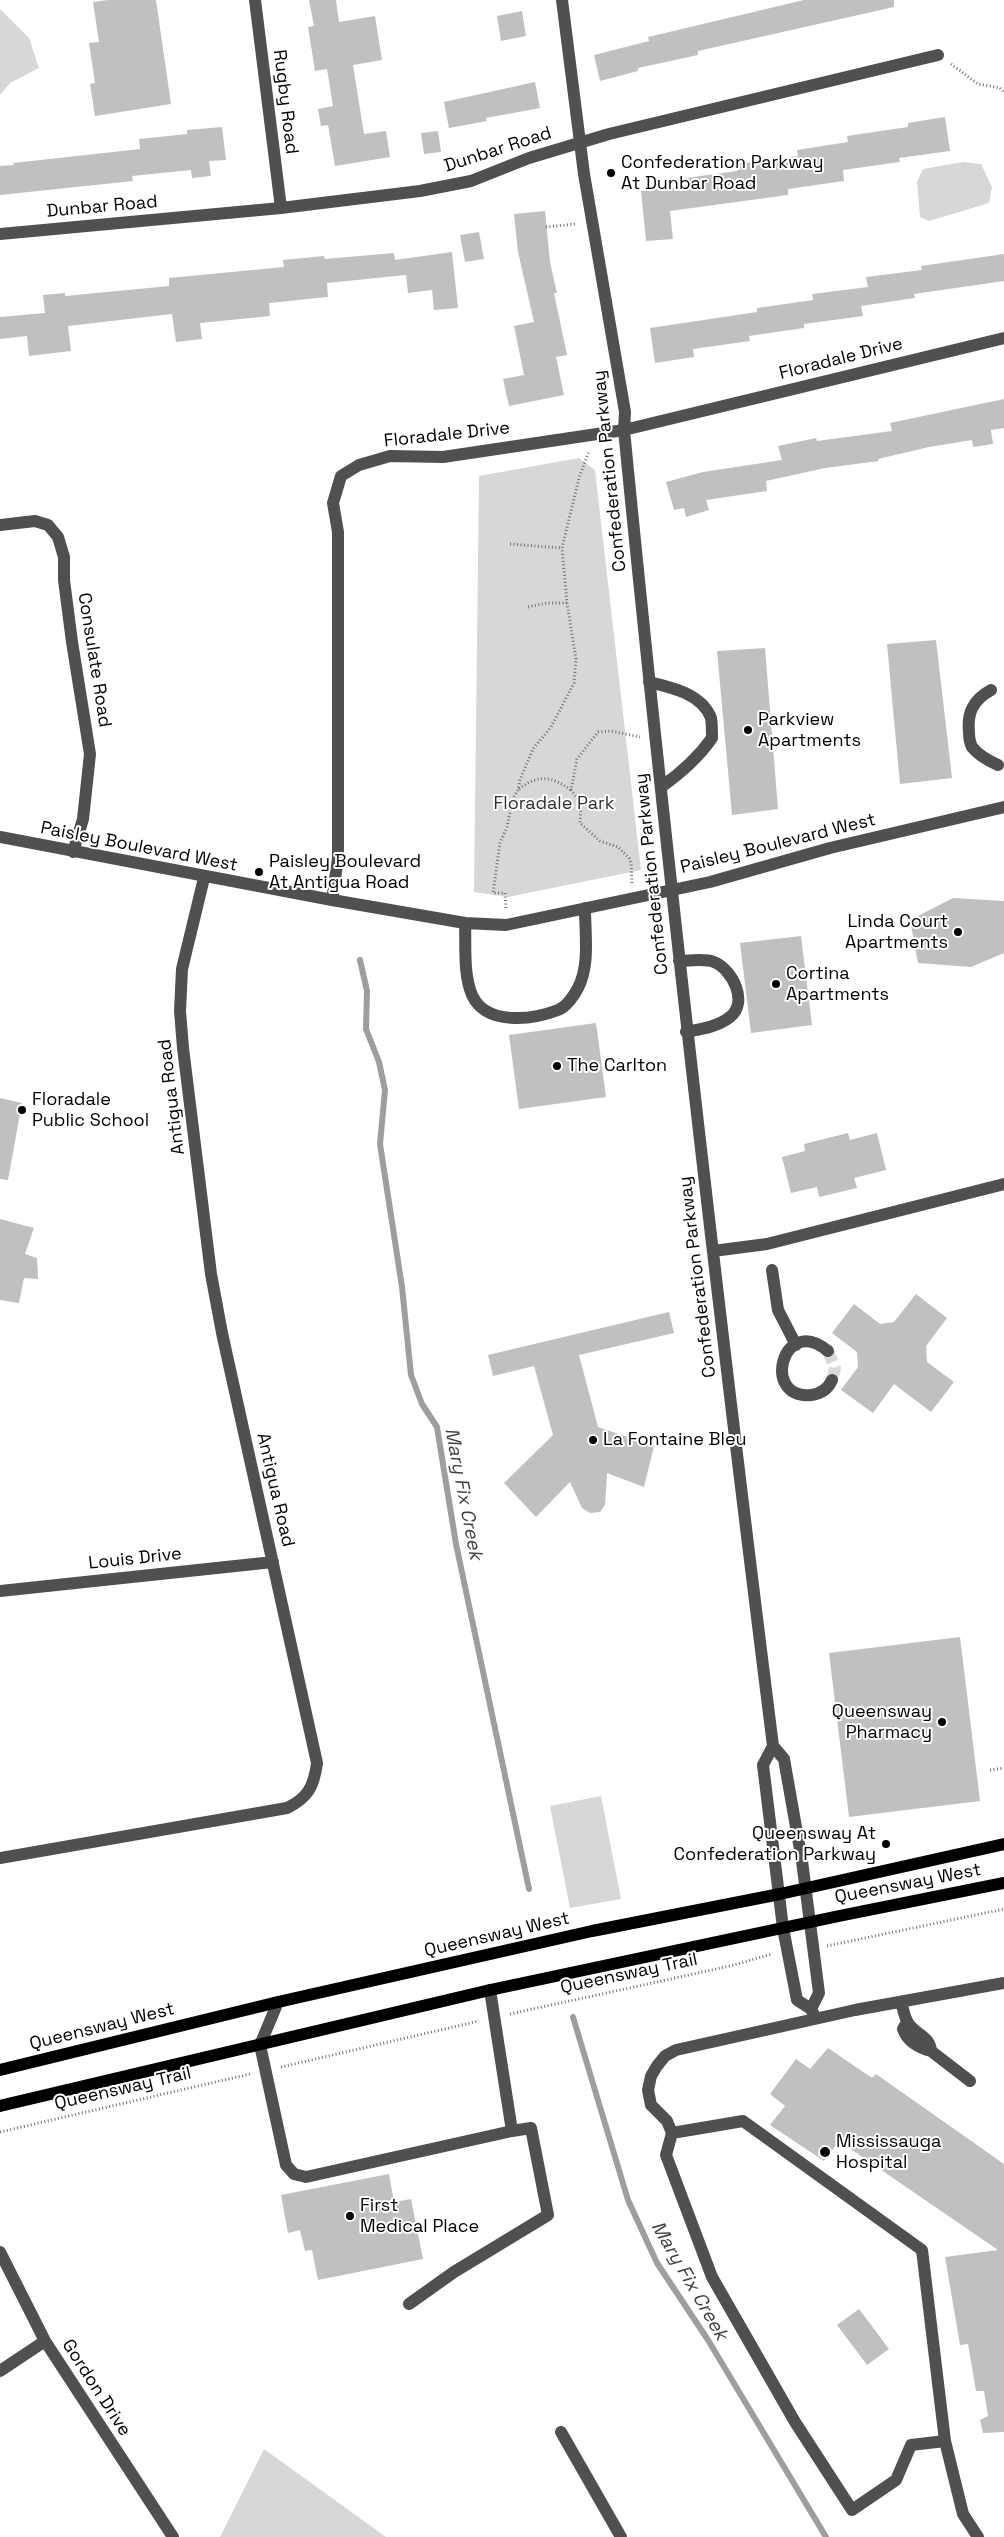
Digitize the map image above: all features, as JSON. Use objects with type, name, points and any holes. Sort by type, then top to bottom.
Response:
[{"type":"main road","name":"Queensway West","points":[[0,2070],[278,2002],[592,1931],[780,1894],[1004,1844]]},
{"type":"main road","name":"Queensway West","points":[[0,2106],[490,1990],[1004,1883]]},
{"type":"street","name":"Rugby Road","points":[[255,0],[281,208]]},
{"type":"street","name":"Confederation Parkway","points":[[562,0],[584,174],[625,412],[624,430],[686,1032],[773,1746],[784,1759],[810,1922],[819,1994],[813,2014],[797,2000],[784,1928],[763,1765],[773,1746]]},
{"type":"street","name":"Dunbar Road","points":[[0,234],[281,208],[420,191],[471,180],[529,158],[609,134],[938,54]]},
{"type":"street","name":"Floradale Drive","points":[[332,900],[338,858],[338,532],[333,503],[341,476],[359,464],[390,456],[443,457],[624,430],[1004,338]]},
{"type":"street","name":"Consulate Road","points":[[0,524],[35,521],[48,525],[58,537],[64,557],[64,580],[72,642],[90,754],[83,819],[73,852]]},
{"type":"street","points":[[649,682],[672,688],[695,698],[710,718],[712,738],[701,753],[681,773],[661,787]]},
{"type":"street","points":[[991,690],[982,695],[974,704],[968,717],[969,735],[972,746],[984,759],[998,765]]},
{"type":"street","name":"Paisley Boulevard West","points":[[0,837],[204,878],[465,923],[506,925],[710,882],[830,848],[1004,807]]},
{"type":"street","name":"Antigua Road","points":[[0,1858],[287,1808],[301,1801],[314,1780],[317,1764],[211,1274],[182,1048],[180,1010],[182,969],[204,878]]},
{"type":"street","points":[[465,923],[468,978],[472,995],[480,1008],[494,1016],[517,1019],[559,1010],[569,1002],[578,988],[585,958],[585,908]]},
{"type":"street","points":[[679,961],[714,962],[732,975],[737,994],[736,1008],[732,1016],[716,1026],[686,1032]]},
{"type":"street","points":[[714,1251],[767,1244],[1004,1184]]},
{"type":"street","points":[[772,1270],[778,1310],[796,1345]]},
{"type":"street","points":[[828,1351],[813,1342],[796,1345],[784,1357],[781,1366],[782,1374],[790,1389],[807,1396],[816,1395],[824,1391],[832,1380]]},
{"type":"street","name":"Louis Drive","points":[[0,1591],[274,1562]]},
{"type":"street","points":[[946,2441],[911,2445],[896,2480],[852,2510],[795,2422],[712,2277],[666,2155],[672,2133],[667,2121],[651,2105],[648,2090],[651,2076],[665,2056],[676,2050],[813,2014],[901,2002],[1004,1983]]},
{"type":"street","points":[[490,1990],[512,2131]]},
{"type":"street","points":[[278,2002],[260,2045],[286,2165],[294,2174],[306,2177],[531,2128],[548,2214],[454,2272],[409,2304]]},
{"type":"street","points":[[901,2002],[907,2022],[903,2029],[905,2035],[922,2049],[930,2052],[970,2081]]},
{"type":"street","points":[[672,2133],[744,2121],[922,2250],[946,2441],[963,2514],[978,2537]]},
{"type":"street","name":"Gordon Drive","points":[[0,2252],[45,2341],[173,2537]]},
{"type":"street","points":[[0,2371],[45,2341]]},
{"type":"street","points":[[561,2432],[621,2537]]},
{"type":"path","points":[[938,54],[978,84],[1000,88],[1004,92]]},
{"type":"path","points":[[546,227],[576,224]]},
{"type":"path","points":[[518,790],[520,780],[533,750],[551,727],[574,683],[576,659],[567,603],[562,548],[579,478],[596,435]]},
{"type":"path","points":[[510,544],[562,548]]},
{"type":"path","points":[[528,607],[547,603],[567,603]]},
{"type":"path","points":[[571,790],[577,759],[598,732],[611,731],[655,739]]},
{"type":"path","points":[[506,925],[505,893],[493,893],[500,844],[507,827],[512,798],[518,790],[531,780],[546,778],[560,783],[571,790],[581,803],[580,823],[600,841],[618,847],[629,858],[633,898]]},
{"type":"path","points":[[990,1770],[1004,1768]]},
{"type":"path","points":[[842,1944],[1004,1909]]},
{"type":"path","name":"Queensway Trail","points":[[505,2015],[730,1966],[758,1956]]},
{"type":"path","points":[[275,2069],[479,2021]]},
{"type":"path","name":"Queensway Trail","points":[[0,2132],[252,2074]]},
{"type":"green space","points":[[0,9],[29,38],[39,68],[10,83],[0,95]]},
{"type":"green space","points":[[963,162],[981,164],[992,187],[989,203],[929,221],[920,217],[917,182],[923,169]]},
{"type":"green space","name":"Floradale Park","points":[[579,458],[595,470],[641,870],[508,897],[474,892],[479,476]]},
{"type":"green space","points":[[601,1796],[621,1899],[570,1908],[550,1806]]},
{"type":"green space","points":[[264,2449],[386,2537],[220,2537]]},
{"type":"building","points":[[108,0],[156,0],[171,104],[95,116],[90,84],[95,83],[89,43],[99,42],[93,2]]},
{"type":"building","points":[[309,0],[336,0],[339,22],[375,16],[382,60],[353,65],[364,134],[386,131],[390,157],[335,166],[328,125],[321,126],[318,109],[333,106],[327,69],[315,71],[308,27],[314,26]]},
{"type":"building","points":[[804,0],[894,0],[894,7],[698,51],[698,55],[638,68],[638,71],[600,81],[594,55],[649,41],[648,37]]},
{"type":"building","points":[[522,11],[526,36],[501,41],[497,16]]},
{"type":"building","points":[[535,82],[540,108],[486,118],[487,121],[449,128],[444,102]]},
{"type":"building","points":[[945,117],[950,151],[899,158],[900,162],[843,170],[844,181],[788,189],[788,195],[670,211],[673,239],[646,241],[641,191],[687,186],[686,178],[737,171],[736,164],[798,156],[797,150],[848,142],[847,136],[908,127],[908,123]]},
{"type":"building","points":[[222,127],[226,160],[209,161],[211,176],[192,178],[191,170],[132,176],[133,181],[0,195],[0,166],[140,149],[139,139],[187,134],[187,130]]},
{"type":"building","points":[[438,131],[441,152],[424,154],[421,133]]},
{"type":"building","points":[[545,211],[550,262],[557,293],[554,293],[567,355],[556,357],[564,395],[509,406],[503,379],[524,375],[514,326],[534,322],[518,252],[514,214]]},
{"type":"building","points":[[479,232],[484,259],[465,262],[460,235]]},
{"type":"building","points":[[452,252],[458,308],[434,310],[432,290],[408,293],[406,275],[327,283],[328,297],[269,303],[270,316],[200,323],[202,339],[176,342],[172,314],[68,326],[71,351],[29,356],[27,336],[0,339],[0,317],[45,313],[43,295],[65,293],[65,296],[169,286],[169,278],[284,267],[283,260],[324,256],[325,259],[394,253],[395,260]]},
{"type":"building","points":[[1004,254],[1004,281],[914,294],[915,298],[861,306],[863,316],[804,324],[804,328],[749,336],[750,341],[693,349],[694,357],[655,363],[650,328],[757,312],[757,308],[813,300],[812,294],[868,287],[866,277],[922,270],[921,266]]},
{"type":"building","points":[[1004,399],[1004,428],[991,430],[993,444],[973,447],[972,440],[929,447],[878,459],[879,461],[825,468],[766,481],[767,491],[706,500],[709,510],[686,517],[684,508],[674,510],[666,482],[703,472],[782,460],[778,446],[816,438],[817,441],[892,431],[890,423]]},
{"type":"building","points":[[936,640],[952,778],[900,784],[887,644]]},
{"type":"building","name":"Parkview Apartments","points":[[765,648],[778,809],[732,815],[717,651]]},
{"type":"building","name":"Linda Court Apartments","points":[[953,898],[1004,901],[1004,953],[971,967],[918,963],[910,920]]},
{"type":"building","name":"Cortina Apartments","points":[[801,936],[812,1025],[751,1033],[740,943]]},
{"type":"building","name":"The Carlton","points":[[596,1023],[606,1097],[519,1109],[509,1035]]},
{"type":"building","points":[[0,1098],[22,1103],[8,1180],[0,1179]]},
{"type":"building","points":[[848,1133],[850,1140],[877,1133],[886,1170],[854,1178],[857,1188],[819,1197],[817,1187],[791,1193],[782,1157],[805,1151],[804,1144]]},
{"type":"building","points":[[0,1219],[34,1228],[25,1254],[37,1258],[38,1279],[24,1278],[19,1303],[0,1300]]},
{"type":"building","points":[[916,1294],[947,1318],[926,1346],[927,1362],[954,1382],[931,1412],[894,1384],[873,1413],[841,1390],[858,1367],[857,1352],[832,1333],[854,1304],[880,1324],[894,1322]]},
{"type":"building","name":"La Fontaine Bleu","points":[[669,1312],[674,1333],[579,1355],[598,1427],[654,1446],[644,1487],[607,1473],[605,1505],[600,1512],[590,1513],[582,1508],[570,1482],[536,1517],[504,1483],[553,1435],[534,1366],[493,1376],[488,1355]]},
{"type":"building","points":[[960,1637],[980,1801],[849,1817],[829,1653]]},
{"type":"building","points":[[828,2048],[872,2078],[876,2074],[1004,2164],[1004,2432],[983,2433],[980,2420],[988,2416],[984,2391],[976,2391],[968,2344],[960,2345],[945,2257],[998,2250],[839,2141],[824,2161],[770,2125],[785,2106],[770,2094],[796,2059],[810,2069]]},
{"type":"building","name":"First Medical Place","points":[[389,2174],[394,2202],[411,2199],[423,2259],[318,2280],[312,2250],[305,2251],[300,2230],[288,2233],[281,2195]]},
{"type":"building","points":[[859,2309],[889,2349],[867,2365],[837,2325]]},
{"type":"waterway","name":"Mary Fix Creek","points":[[360,960],[367,991],[366,1029],[379,1062],[385,1090],[380,1144],[402,1287],[411,1375],[422,1404],[437,1427],[456,1544],[529,1889]]},
{"type":"waterway","name":"Mary Fix Creek","points":[[573,2017],[628,2200],[657,2263],[708,2340],[826,2537]]},
{"type":"tunnel","points":[[828,1351],[835,1368],[832,1380]]},
{"type":"place","name":"Confederation Parkway At Dunbar Road","points":[[611,173]]},
{"type":"place","name":"Parkview Apartments","points":[[748,730]]},
{"type":"place","name":"Paisley Boulevard At Antigua Road","points":[[259,872]]},
{"type":"place","name":"Linda Court Apartments","points":[[958,932]]},
{"type":"place","name":"Cortina Apartments","points":[[776,984]]},
{"type":"place","name":"The Carlton","points":[[557,1066]]},
{"type":"place","name":"Floradale Public School","points":[[22,1110]]},
{"type":"place","name":"La Fontaine Bleu","points":[[593,1440]]},
{"type":"place","name":"Queensway Pharmacy","points":[[942,1722]]},
{"type":"place","name":"Queensway At Confederation Parkway","points":[[886,1844]]},
{"type":"place","name":"Mississauga Hospital","points":[[825,2152]]},
{"type":"place","name":"First Medical Place","points":[[350,2216]]}]
